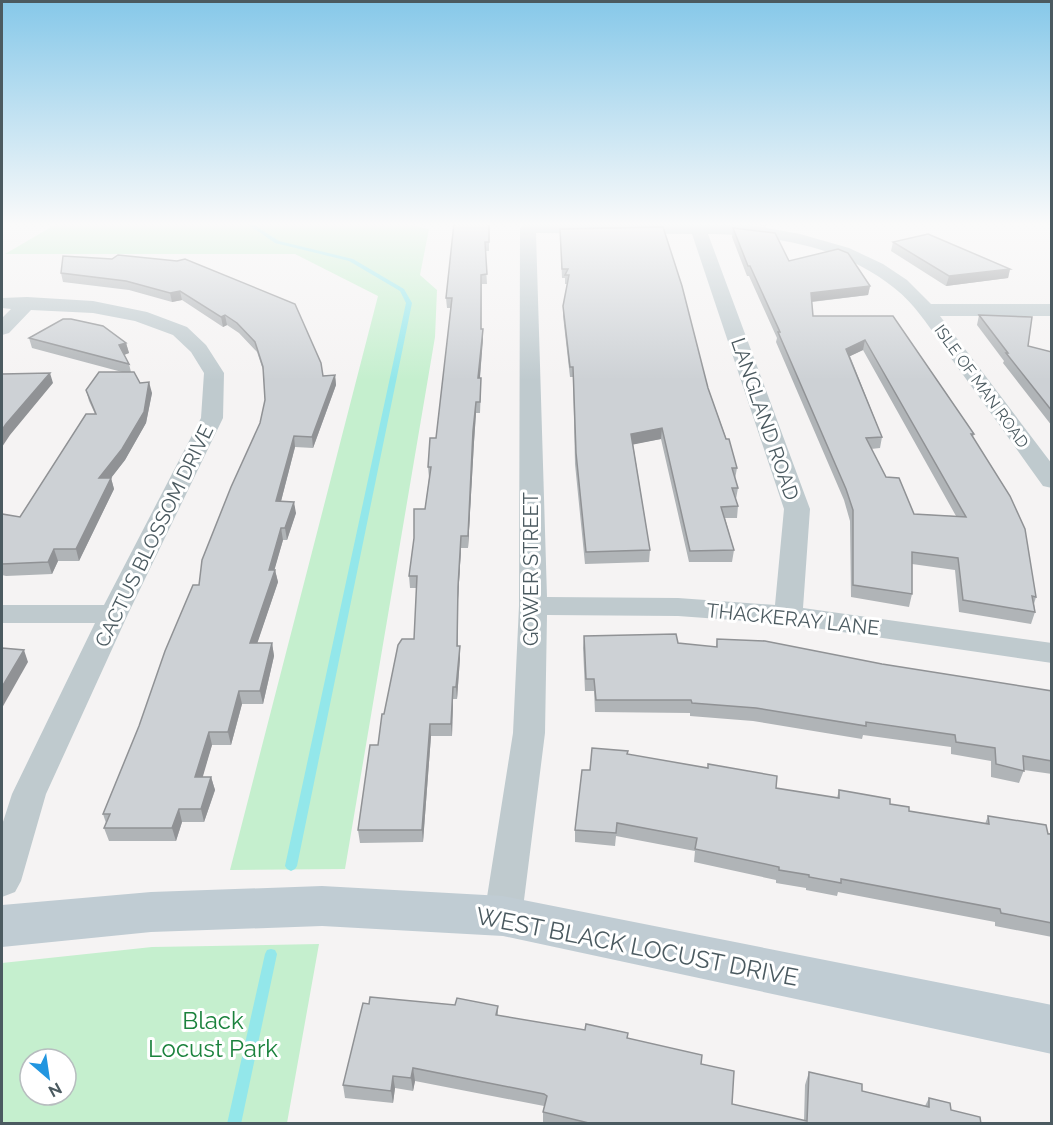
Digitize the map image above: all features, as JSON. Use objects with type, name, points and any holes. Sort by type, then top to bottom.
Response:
[{"type":"street","name":"GOWER STREET","points":[[503,916],[528,733],[532,606],[532,276]]},
{"type":"street","name":"LANGLAND ROAD","points":[[715,276],[797,509],[788,615]]},
{"type":"street","name":"ISLE OF MAN ROAD","points":[[889,276],[902,284],[926,310],[1052,481]]},
{"type":"street","points":[[2,329],[14,303]]},
{"type":"street","name":"CACTUS BLOSSOM DRIVE","points":[[2,881],[29,794],[114,614],[212,418],[214,373],[199,349],[180,331],[140,316],[93,307],[14,303]]},
{"type":"street","points":[[926,310],[1052,310]]},
{"type":"street","name":"THACKERAY LANE","points":[[532,606],[678,608],[788,615],[1052,653]]},
{"type":"street","points":[[2,614],[114,614]]},
{"type":"street","name":"WEST BLACK LOCUST DRIVE","points":[[2,926],[151,912],[322,906],[503,916],[1052,1030]]},
{"type":"green space","points":[[337,276],[421,276],[437,290],[435,337],[345,869],[230,870],[378,296]]},
{"type":"green space","name":"Black Locust Park","points":[[319,944],[287,1123],[2,1123],[2,963],[152,947]]},
{"type":"building","points":[[81,276],[225,276],[295,304],[321,363],[323,376],[335,375],[312,437],[294,436],[276,501],[294,502],[285,528],[281,528],[269,570],[275,570],[250,643],[272,643],[260,691],[239,691],[228,732],[209,732],[195,777],[211,777],[201,809],[179,809],[172,828],[104,828],[110,814],[103,814],[139,726],[165,651],[193,585],[199,585],[202,560],[260,423],[265,400],[263,367],[255,342],[237,323],[225,315],[221,317],[180,291],[170,293],[126,281]]},
{"type":"building","points":[[448,276],[481,276],[481,329],[483,329],[478,378],[481,378],[480,402],[476,402],[473,431],[468,536],[461,536],[457,646],[460,646],[456,687],[453,687],[451,724],[430,724],[422,830],[358,830],[370,745],[378,745],[382,714],[384,714],[398,645],[402,639],[414,639],[417,576],[409,576],[414,538],[414,509],[425,509],[431,467],[428,467],[430,438],[436,438],[452,298],[446,298]]},
{"type":"building","points":[[569,276],[679,276],[708,388],[726,439],[729,439],[737,468],[732,468],[738,488],[732,488],[738,506],[721,507],[734,550],[690,551],[662,428],[631,434],[650,550],[586,552],[576,453],[573,367],[570,367],[563,306]]},
{"type":"building","points":[[754,276],[863,276],[870,286],[811,293],[813,316],[893,316],[974,434],[971,434],[1010,496],[1025,529],[1036,597],[1032,596],[1035,612],[963,600],[958,558],[912,552],[912,594],[853,585],[853,510],[778,332],[780,332]],"holes":[[[865,340],[966,517],[914,514],[899,478],[886,477],[866,438],[882,437],[846,349]]]},
{"type":"building","points":[[979,315],[1032,317],[1028,346],[1052,352],[1052,411],[1006,353],[1008,353]]},
{"type":"building","points":[[63,319],[103,326],[126,343],[119,345],[129,364],[29,338]]},
{"type":"building","points":[[99,372],[134,372],[140,383],[149,382],[144,412],[122,449],[99,478],[111,478],[76,549],[54,549],[48,562],[2,564],[2,514],[20,517],[86,414],[96,414],[86,390]]},
{"type":"building","points":[[50,373],[6,424],[2,430],[2,374]]},
{"type":"building","points":[[676,634],[678,643],[717,647],[717,639],[765,641],[882,664],[1052,691],[1052,761],[1023,756],[1024,771],[996,764],[995,748],[956,742],[955,735],[866,722],[866,726],[756,708],[692,703],[691,700],[596,700],[594,679],[586,679],[584,636]]},
{"type":"building","points":[[2,648],[24,650],[2,687]]},
{"type":"building","points":[[592,748],[628,751],[627,754],[708,768],[708,764],[777,776],[776,788],[839,798],[839,790],[890,799],[890,804],[909,807],[909,811],[989,824],[988,816],[1046,825],[1048,834],[1052,834],[1052,923],[1001,913],[1000,909],[841,879],[841,883],[779,870],[779,867],[695,849],[697,838],[617,823],[616,833],[575,830],[582,770],[590,770]]},
{"type":"building","points":[[370,997],[455,1005],[457,998],[498,1006],[496,1015],[585,1030],[586,1024],[628,1033],[627,1038],[702,1055],[701,1064],[734,1071],[732,1104],[807,1121],[809,1072],[862,1084],[862,1091],[929,1107],[929,1098],[950,1103],[951,1110],[980,1117],[981,1124],[593,1124],[543,1112],[547,1096],[544,1094],[413,1068],[411,1078],[393,1076],[391,1091],[343,1085],[363,1003],[369,1004]]},
{"type":"waterway","points":[[291,866],[409,303],[402,290],[377,276]]},
{"type":"waterway","points":[[234,1124],[271,954]]}]
